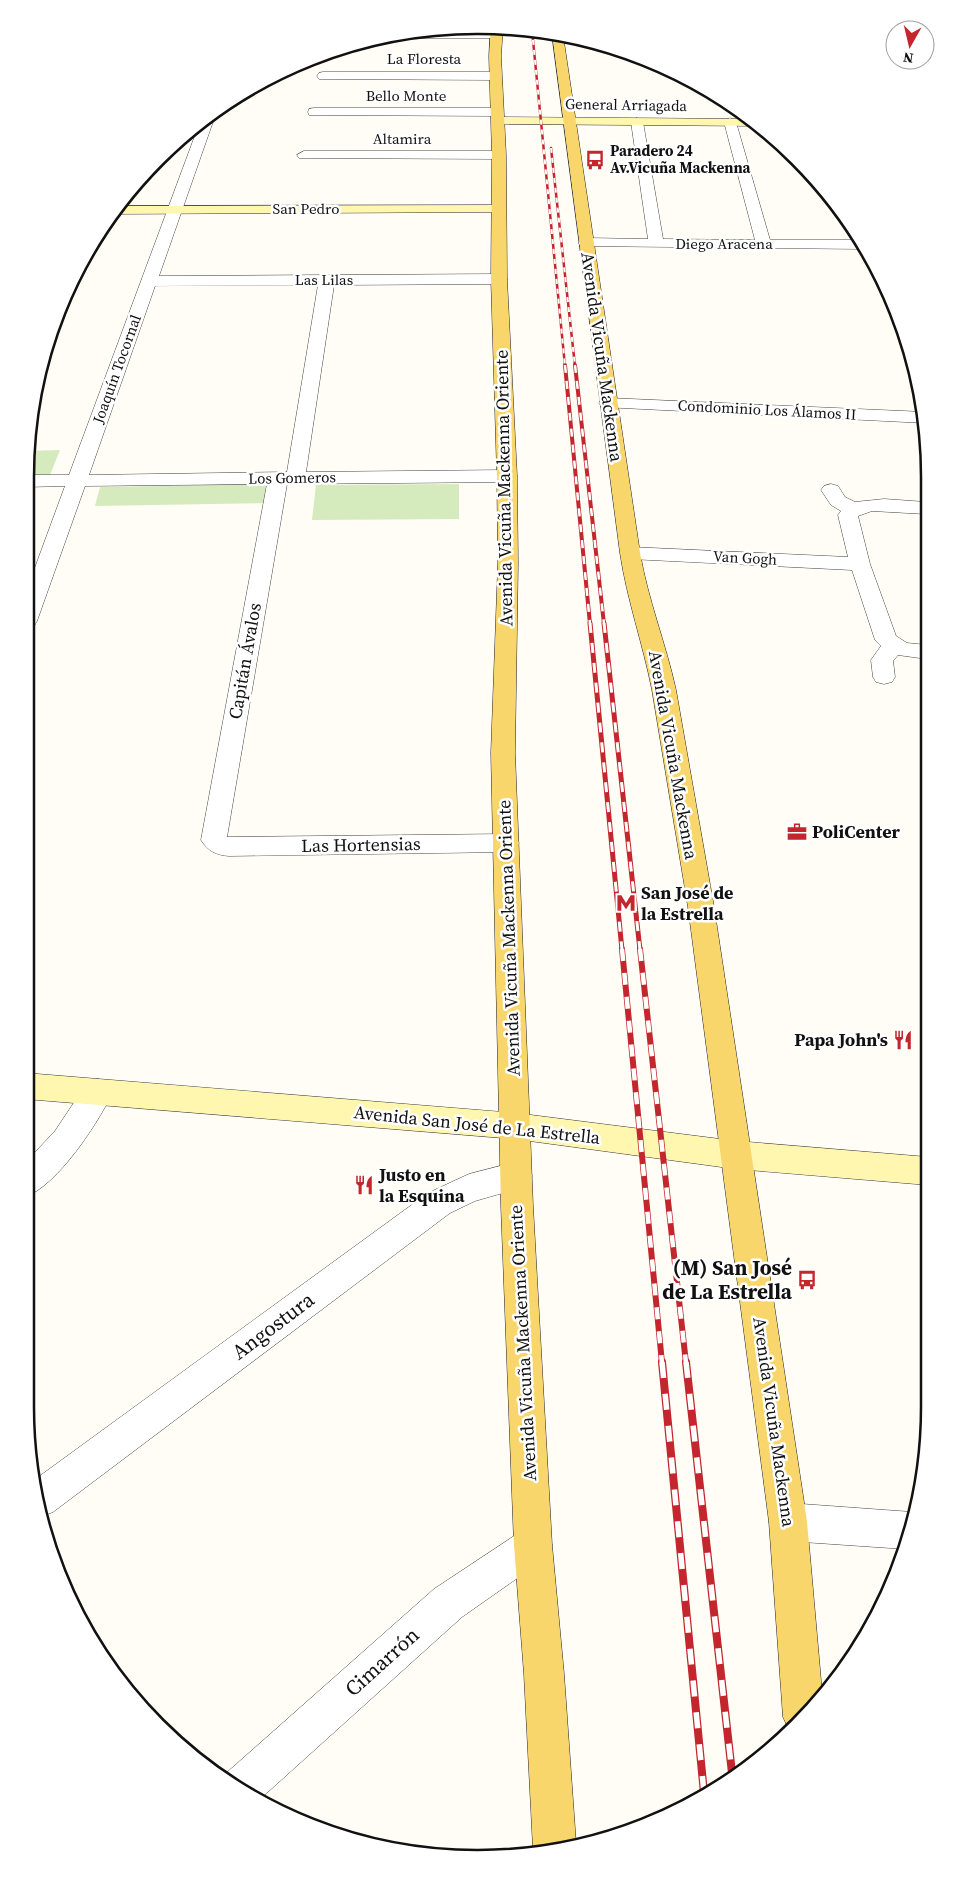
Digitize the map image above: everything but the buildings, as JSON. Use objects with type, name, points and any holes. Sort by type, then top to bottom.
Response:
[{"type":"main road","name":"Avenida Vicuña Mackenna Oriente","points":[[497,35],[499,280],[507,476],[508,609],[503,753],[516,1176],[522,1342],[533,1545],[544,1674],[555,1843]]},
{"type":"main road","name":"Avenida Vicuña Mackenna","points":[[558,41],[630,553],[635,583],[657,656],[701,907],[788,1522],[803,1707]]},
{"type":"street","name":"La Floresta","points":[[323,76],[496,76]]},
{"type":"street","name":"Bello Monte","points":[[314,112],[498,116]]},
{"type":"street","name":"General Arriagada","points":[[498,116],[570,121],[744,123]]},
{"type":"street","points":[[637,122],[656,243]]},
{"type":"street","points":[[730,122],[764,244]]},
{"type":"street","name":"Joaquín Tocornal","points":[[34,599],[204,128]]},
{"type":"street","name":"Altamira","points":[[304,155],[499,155]]},
{"type":"street","name":"San Pedro","points":[[123,210],[498,209]]},
{"type":"street","name":"Diego Aracena","points":[[586,243],[855,245]]},
{"type":"street","name":"Capitán Ávalos","points":[[217,844],[214,840],[327,280]]},
{"type":"street","name":"Las Lilas","points":[[149,281],[499,280]]},
{"type":"street","name":"Condominio Los Álamos II","points":[[608,403],[917,418]]},
{"type":"street","name":"Los Gomeros","points":[[34,481],[507,476]]},
{"type":"street","points":[[831,490],[838,500],[853,509]]},
{"type":"street","points":[[921,508],[863,505],[853,509],[848,515],[860,564],[886,640],[902,650],[921,652]]},
{"type":"street","name":"Van Gogh","points":[[630,553],[860,564]]},
{"type":"street","points":[[884,678],[882,660],[893,646]]},
{"type":"street","name":"Las Hortensias","points":[[217,844],[229,846],[506,842]]},
{"type":"street","name":"Avenida San José de La Estrella","points":[[34,1087],[515,1126],[736,1155],[921,1170]]},
{"type":"street","points":[[34,1175],[53,1157],[77,1127],[98,1092]]},
{"type":"street","name":"Angostura","points":[[43,1497],[439,1203],[469,1188],[516,1176]]},
{"type":"street","points":[[788,1522],[903,1531]]},
{"type":"street","name":"Cimarrón","points":[[245,1784],[448,1603],[533,1545]]},
{"type":"green space","points":[[60,450],[50,475],[34,475],[35,451]]},
{"type":"green space","points":[[266,484],[264,503],[95,506],[100,487]]},
{"type":"green space","points":[[459,484],[459,519],[312,520],[316,485]]},
{"type":"railway","points":[[533,38],[565,366]]},
{"type":"railway","points":[[551,148],[575,366]]},
{"type":"railway","points":[[565,365],[590,624]]},
{"type":"railway","points":[[575,365],[604,624]]},
{"type":"railway","points":[[590,623],[622,950]]},
{"type":"railway","points":[[604,623],[640,950]]},
{"type":"railway","points":[[622,949],[662,1363]]},
{"type":"railway","points":[[640,949],[686,1363]]},
{"type":"railway","points":[[662,1362],[704,1788]]},
{"type":"railway","points":[[686,1362],[732,1770]]},
{"type":"place","name":"Paradero 24 Av.Vicuña Mackenna","points":[[595,160]]},
{"type":"place","name":"PoliCenter","points":[[797,832]]},
{"type":"place","name":"San José de la Estrella","points":[[626,903]]},
{"type":"place","name":"Papa John's","points":[[903,1040]]},
{"type":"place","name":"Justo en la Esquina","points":[[364,1185]]},
{"type":"place","name":"(M) San José de La Estrella","points":[[807,1280]]}]
